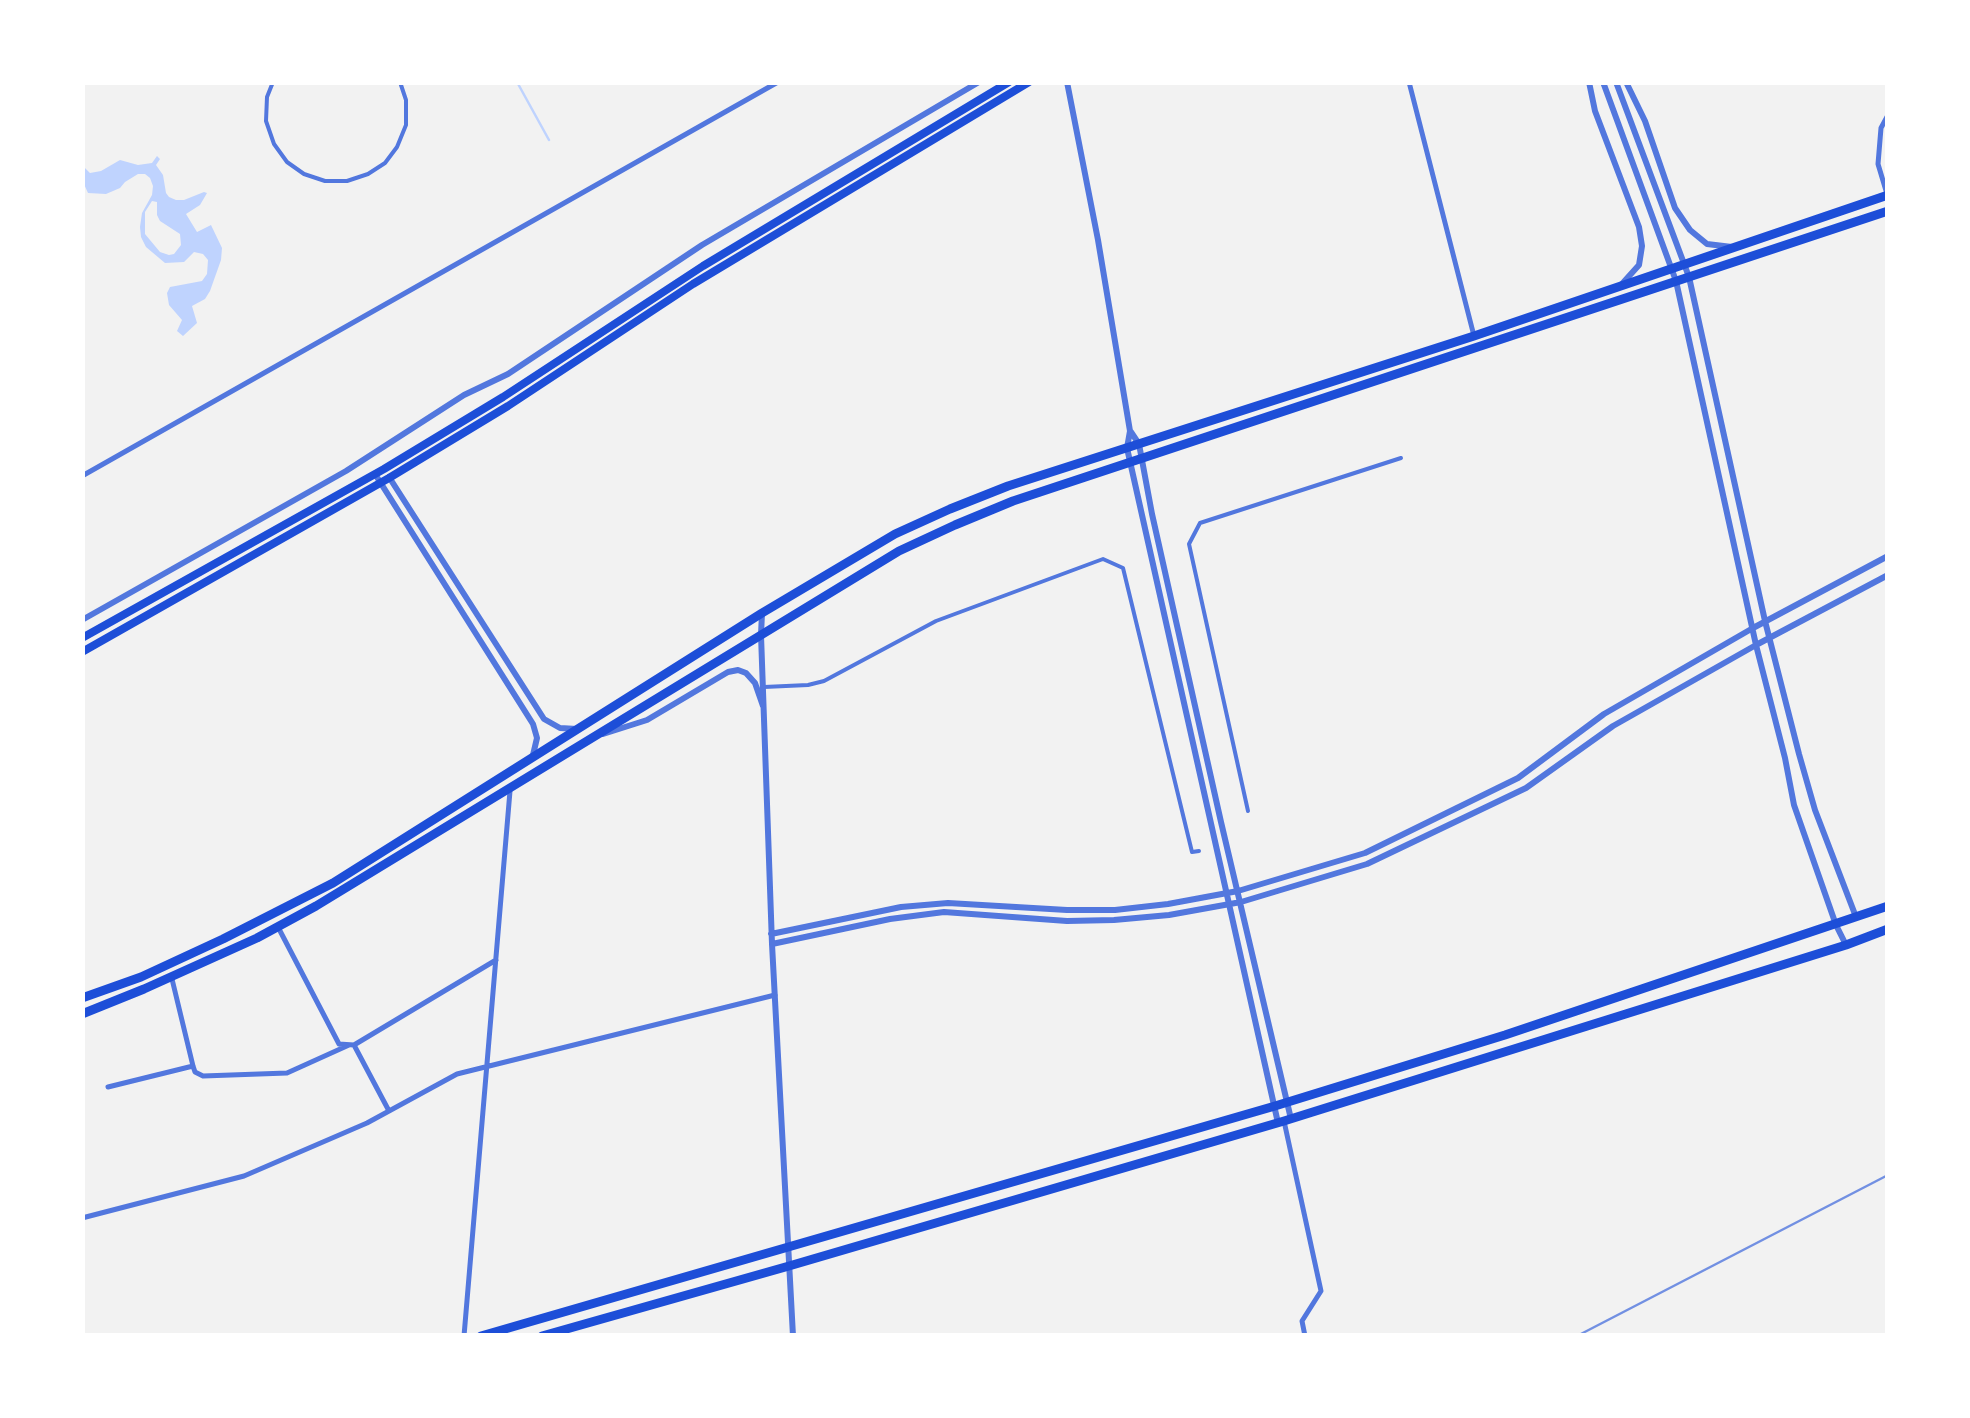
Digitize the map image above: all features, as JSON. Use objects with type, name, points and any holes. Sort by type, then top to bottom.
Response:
[{"type":"main road","points":[[82,652],[385,481],[508,406],[673,292],[1008,82]]},
{"type":"main road","points":[[673,292],[1029,82]]},
{"type":"main road","points":[[82,998],[223,939],[322,888],[762,613],[908,528],[1008,486],[1474,336],[1888,195]]},
{"type":"main road","points":[[82,1014],[172,977],[316,906],[898,552],[1013,501],[1888,211]]},
{"type":"main road","points":[[82,638],[379,472],[623,325]]},
{"type":"main road","points":[[481,1336],[1275,1106],[1505,1035],[1888,906]]},
{"type":"main road","points":[[542,1336],[1284,1121],[1846,946],[1888,929]]},
{"type":"street","points":[[273,82],[267,97],[266,121],[274,144],[287,162],[304,174],[325,181],[347,181],[368,174],[397,147],[406,124],[406,100],[400,82]]},
{"type":"street","points":[[82,476],[778,82]]},
{"type":"street","points":[[82,620],[346,471],[464,395],[508,374],[702,246],[980,82]]},
{"type":"street","points":[[1066,82],[1130,431],[1127,448],[1225,894],[1275,1106],[1284,1121],[1321,1291],[1302,1321],[1305,1336]]},
{"type":"street","points":[[1409,82],[1474,336]]},
{"type":"street","points":[[1589,82],[1595,111],[1639,227],[1642,246],[1639,265],[1621,285]]},
{"type":"street","points":[[1603,82],[1676,281],[1794,805],[1846,946]]},
{"type":"street","points":[[1616,82],[1690,277],[1766,621],[1815,810],[1856,918]]},
{"type":"street","points":[[1626,82],[1645,121],[1675,208],[1690,230],[1708,244],[1734,247]]},
{"type":"street","points":[[1888,115],[1880,128],[1878,164],[1888,195]]},
{"type":"street","points":[[1130,431],[1139,444],[1287,1102],[1284,1121]]},
{"type":"street","points":[[1248,811],[1189,544],[1200,523],[1401,458]]},
{"type":"street","points":[[379,472],[544,719],[560,728],[578,729]]},
{"type":"street","points":[[385,481],[533,724],[537,738],[532,758]]},
{"type":"street","points":[[771,934],[932,904],[1115,910],[1238,892],[1365,853],[1518,778],[1604,714],[1752,628],[1888,556]]},
{"type":"street","points":[[764,687],[808,685],[824,680],[936,621],[1103,559],[1124,568],[1192,852],[1200,851]]},
{"type":"street","points":[[772,944],[944,912],[1067,921],[1169,915],[1241,902],[1368,864],[1526,788],[1613,726],[1888,575]]},
{"type":"street","points":[[762,613],[771,934],[793,1336]]},
{"type":"street","points":[[592,738],[647,720],[728,672],[738,670],[755,682],[765,714]]},
{"type":"street","points":[[464,1336],[510,788]]},
{"type":"street","points":[[278,927],[338,1044],[352,1045]]},
{"type":"street","points":[[172,977],[195,1072],[203,1076],[286,1073],[352,1045],[496,960]]},
{"type":"street","points":[[82,1218],[244,1176],[367,1123],[457,1074],[774,995]]},
{"type":"street","points":[[352,1045],[389,1111]]},
{"type":"street","points":[[108,1087],[194,1066]]},
{"type":"water","points":[[157,156],[160,159],[156,165],[169,197],[184,200],[207,193],[200,205],[186,214],[197,232],[211,225],[222,248],[210,291],[192,306],[197,323],[183,336],[177,331],[182,320],[169,305],[167,293],[170,287],[202,281],[208,260],[194,252],[184,262],[165,263],[146,247],[140,227],[153,186],[145,174],[138,174],[106,194],[88,193],[83,182],[83,166],[90,173],[120,160],[138,165],[152,163]],"holes":[[[152,201],[157,202],[160,221],[180,234],[181,245],[174,254],[160,252],[145,234],[145,212]]]},
{"type":"waterway","points":[[517,82],[549,140]]},
{"type":"railway","points":[[1577,1336],[1888,1175]]}]
